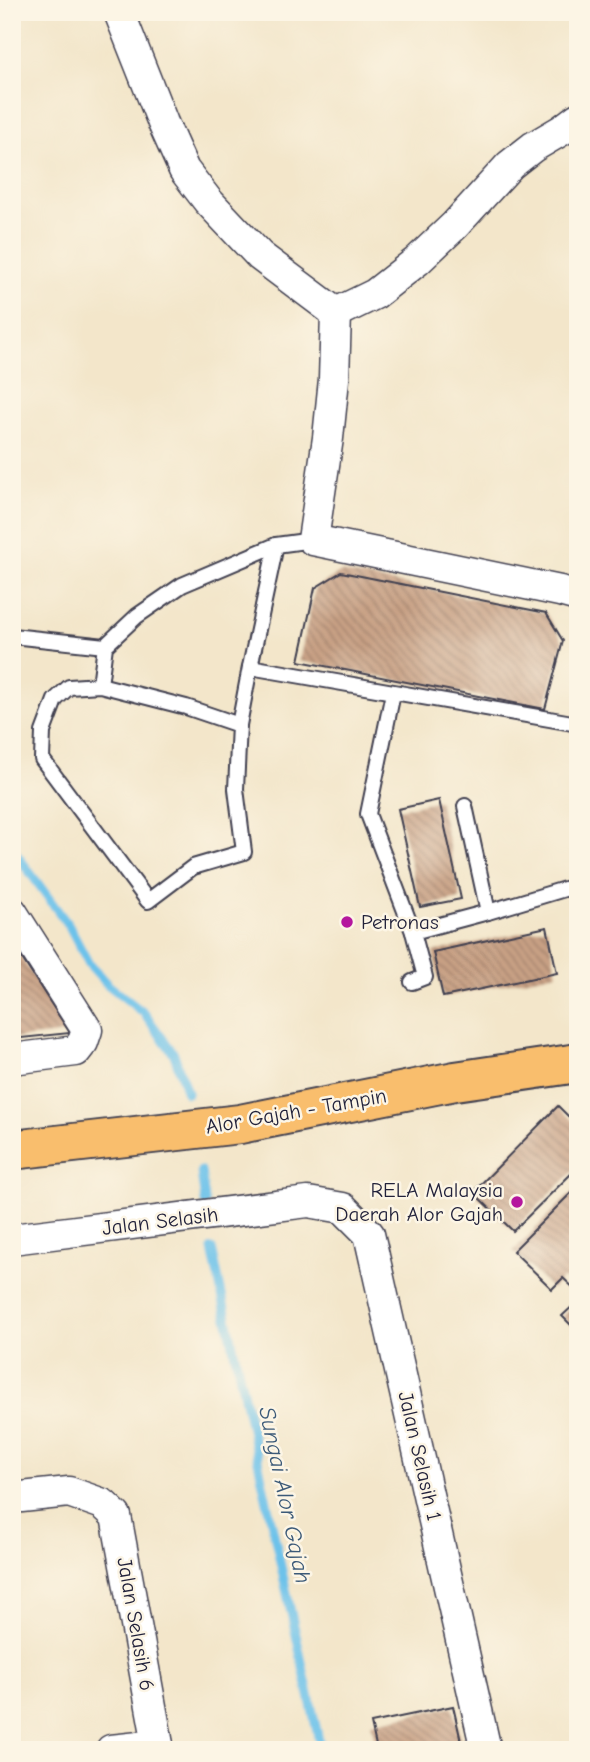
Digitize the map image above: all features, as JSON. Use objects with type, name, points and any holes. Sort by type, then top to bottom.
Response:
[{"type":"main road","name":"Alor Gajah - Tampin","points":[[12,1150],[240,1125],[455,1081],[578,1063]]},
{"type":"street","points":[[119,12],[184,170],[208,201],[260,256],[336,313]]},
{"type":"street","points":[[336,313],[375,294],[417,261],[455,225],[510,164],[578,118]]},
{"type":"street","points":[[336,313],[334,379],[313,540],[578,596]]},
{"type":"street","points":[[12,912],[87,1031],[76,1051],[12,1059]]},
{"type":"street","name":"Jalan Selasih","points":[[12,1239],[308,1202]]},
{"type":"street","name":"Jalan Selasih 1","points":[[308,1202],[343,1208],[369,1234],[486,1750]]},
{"type":"street","name":"Jalan Selasih 6","points":[[12,1498],[69,1492],[103,1504],[116,1516],[158,1748]]},
{"type":"street","points":[[111,1750],[158,1748]]},
{"type":"lane","points":[[100,685],[105,646],[137,616],[183,585],[276,545],[313,540]]},
{"type":"lane","points":[[239,725],[186,707],[100,685],[69,687],[55,700],[43,732],[42,759],[148,901],[193,867],[244,852],[236,789],[239,725],[276,545]]},
{"type":"lane","points":[[12,636],[105,646]]},
{"type":"lane","points":[[250,667],[578,724]]},
{"type":"lane","points":[[393,693],[368,814],[413,932],[425,977],[412,982]]},
{"type":"lane","points":[[466,806],[488,912]]},
{"type":"lane","points":[[413,932],[578,885]]},
{"type":"building","points":[[341,572],[546,613],[563,641],[545,709],[299,661],[315,588]]},
{"type":"building","points":[[439,800],[461,899],[420,907],[398,809]]},
{"type":"building","points":[[547,927],[557,973],[443,997],[433,952]]},
{"type":"building","points":[[12,943],[70,1033],[12,1039]]},
{"type":"building","points":[[558,1106],[578,1126],[578,1167],[513,1231],[473,1192]]},
{"type":"building","points":[[576,1188],[578,1292],[563,1278],[552,1289],[513,1251]]},
{"type":"building","points":[[578,1301],[578,1332],[562,1316]]},
{"type":"building","points":[[453,1706],[463,1750],[377,1750],[371,1723]]},
{"type":"waterway","name":"Sungai Alor Gajah","points":[[12,848],[69,926],[89,964],[107,984],[144,1013],[174,1054],[187,1093]]},
{"type":"waterway","name":"Sungai Alor Gajah","points":[[201,1171],[205,1202]]},
{"type":"waterway","name":"Sungai Alor Gajah","points":[[212,1249],[321,1750]]},
{"type":"place","name":"Petronas","points":[[347,922]]},
{"type":"place","name":"RELA Malaysia Daerah Alor Gajah","points":[[517,1202]]}]
